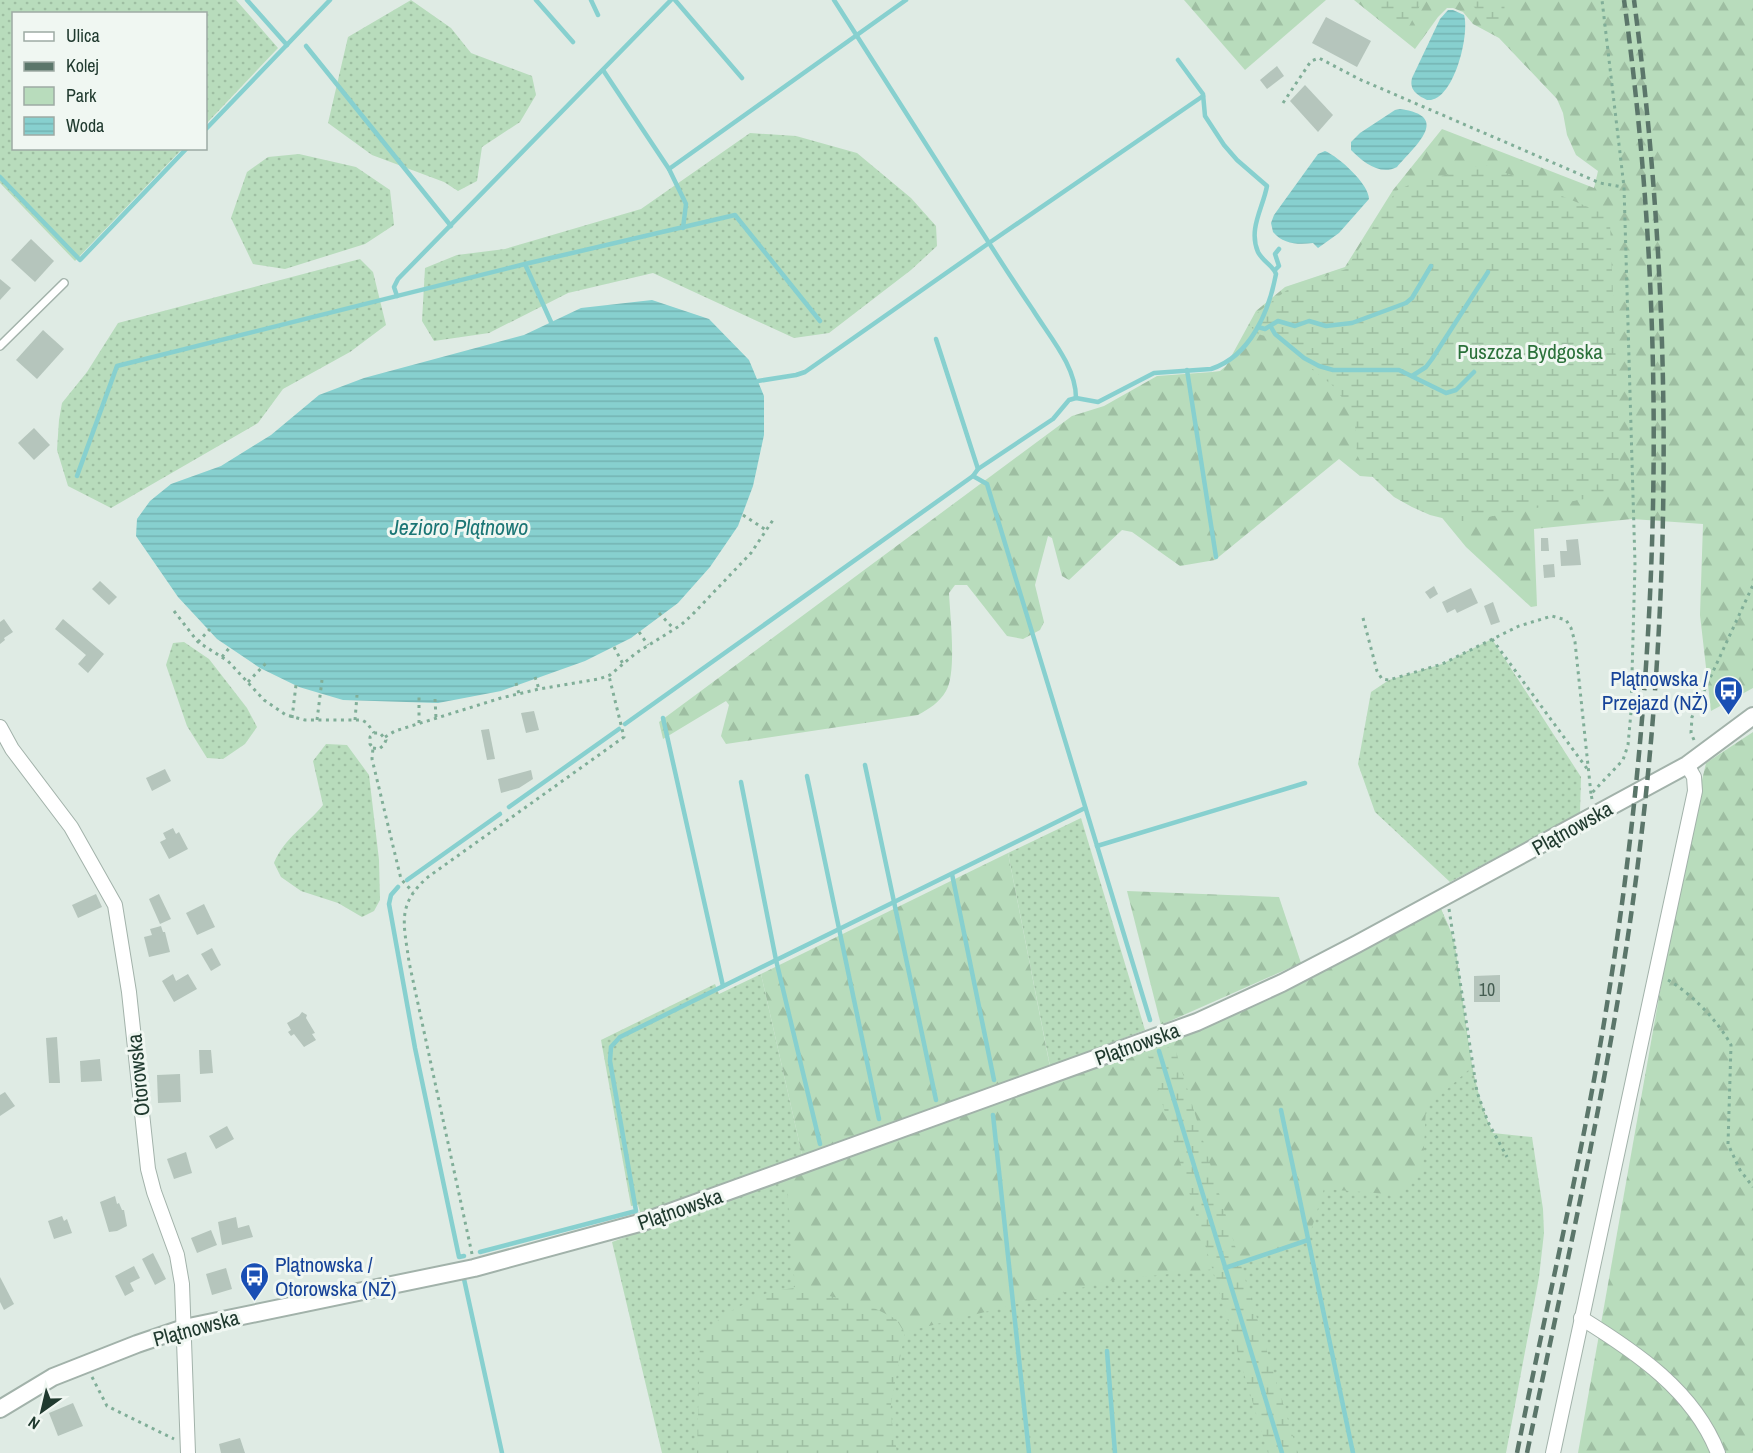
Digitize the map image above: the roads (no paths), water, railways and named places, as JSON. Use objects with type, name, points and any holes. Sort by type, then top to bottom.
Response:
[{"type":"street","name":"Plątnowska","points":[[0,1409],[53,1377],[136,1344],[184,1328],[474,1268],[643,1222],[1197,1022],[1282,983],[1594,816],[1694,760],[1753,716]]},
{"type":"street","name":"Otorowska","points":[[0,727],[12,749],[71,827],[115,905],[129,992],[148,1169],[177,1255],[182,1284],[188,1453]]},
{"type":"street","points":[[1553,1453],[1695,791],[1694,760]]},
{"type":"street","points":[[1581,1318],[1627,1346],[1671,1384],[1691,1406],[1707,1430],[1718,1453]]},
{"type":"lane","points":[[0,346],[64,283]]},
{"type":"water","points":[[1448,10],[1464,15],[1462,51],[1458,66],[1445,91],[1436,98],[1427,100],[1415,92],[1411,82],[1440,19]]},
{"type":"water","points":[[1400,109],[1416,113],[1424,118],[1427,125],[1425,133],[1397,167],[1378,169],[1366,163],[1351,150],[1351,142],[1360,133]]},
{"type":"water","points":[[1325,151],[1338,159],[1359,179],[1369,199],[1339,233],[1318,248],[1313,243],[1296,244],[1281,239],[1273,232],[1271,223],[1274,215],[1318,154]]},
{"type":"water","name":"Jezioro Plątnowo","points":[[652,300],[709,319],[749,360],[764,396],[764,435],[753,486],[738,526],[710,567],[678,603],[631,638],[585,661],[501,691],[438,703],[343,700],[299,687],[260,668],[217,639],[178,597],[136,536],[137,519],[150,501],[171,484],[221,466],[271,435],[319,395],[364,378],[524,335],[581,308]]},
{"type":"waterway","points":[[247,0],[287,45]]},
{"type":"waterway","points":[[207,128],[330,0]]},
{"type":"waterway","points":[[536,0],[573,42]]},
{"type":"waterway","points":[[591,0],[598,15]]},
{"type":"waterway","points":[[397,296],[394,287],[398,279],[671,0]]},
{"type":"waterway","points":[[675,0],[742,78]]},
{"type":"waterway","points":[[758,381],[805,372],[989,243],[834,0]]},
{"type":"waterway","points":[[603,70],[669,169],[906,0]]},
{"type":"waterway","points":[[306,46],[451,226]]},
{"type":"waterway","points":[[625,724],[973,476],[978,469],[1053,419],[1069,400],[1076,398],[1098,402],[1154,373],[1211,369],[1225,363],[1247,343],[1269,303],[1276,274],[1260,255],[1255,243],[1255,227],[1267,186],[1237,160],[1224,145],[1205,116],[1203,94],[1178,60]]},
{"type":"waterway","points":[[1076,398],[1072,374],[1061,352],[989,243],[1203,96]]},
{"type":"waterway","points":[[0,177],[80,260],[185,150]]},
{"type":"waterway","points":[[669,169],[686,204],[683,228]]},
{"type":"waterway","points":[[551,322],[525,264],[735,215],[820,321]]},
{"type":"waterway","points":[[1275,270],[1279,266],[1275,254],[1279,249]]},
{"type":"waterway","points":[[77,476],[117,366],[525,264]]},
{"type":"waterway","points":[[1258,327],[1265,329],[1278,321],[1295,326],[1309,321],[1326,326],[1352,323],[1406,303],[1412,298],[1431,266]]},
{"type":"waterway","points":[[1412,376],[1426,367],[1432,359],[1488,272]]},
{"type":"waterway","points":[[1271,327],[1275,334],[1304,358],[1333,370],[1399,370],[1446,393],[1456,390],[1474,372]]},
{"type":"waterway","points":[[936,339],[978,469]]},
{"type":"waterway","points":[[1187,370],[1216,557]]},
{"type":"waterway","points":[[973,476],[987,484],[1150,1020]]},
{"type":"waterway","points":[[663,718],[723,986]]},
{"type":"waterway","points":[[509,807],[619,729]]},
{"type":"waterway","points":[[865,765],[936,1100]]},
{"type":"waterway","points":[[807,776],[879,1119]]},
{"type":"waterway","points":[[741,782],[776,960],[820,1144]]},
{"type":"waterway","points":[[1097,846],[1305,783]]},
{"type":"waterway","points":[[480,1252],[636,1211],[610,1061],[611,1047],[620,1037],[1085,808]]},
{"type":"waterway","points":[[407,880],[500,814]]},
{"type":"waterway","points":[[952,874],[994,1080]]},
{"type":"waterway","points":[[398,887],[391,895],[389,904],[415,1048],[459,1257],[464,1256]]},
{"type":"waterway","points":[[1159,1051],[1282,1453]]},
{"type":"waterway","points":[[1281,1110],[1353,1453]]},
{"type":"waterway","points":[[993,1115],[1029,1453]]},
{"type":"waterway","points":[[1225,1268],[1308,1240]]},
{"type":"waterway","points":[[464,1279],[502,1453]]},
{"type":"waterway","points":[[1107,1351],[1115,1453]]},
{"type":"railway","points":[[1517,1453],[1577,1169],[1608,998],[1626,874],[1639,750],[1648,625],[1653,500],[1653,374],[1648,249],[1639,124],[1624,0]]},
{"type":"railway","points":[[1527,1453],[1614,1024],[1641,843],[1653,723],[1664,481],[1662,360],[1657,239],[1648,119],[1634,0]]},
{"type":"place","name":"Plątnowska / Przejazd (NŻ)","points":[[1729,716]]},
{"type":"place","name":"Plątnowska / Otorowska (NŻ)","points":[[254,1302]]},
{"type":"park label","name":"Puszcza Bydgoska","points":[[1530,351]]}]
